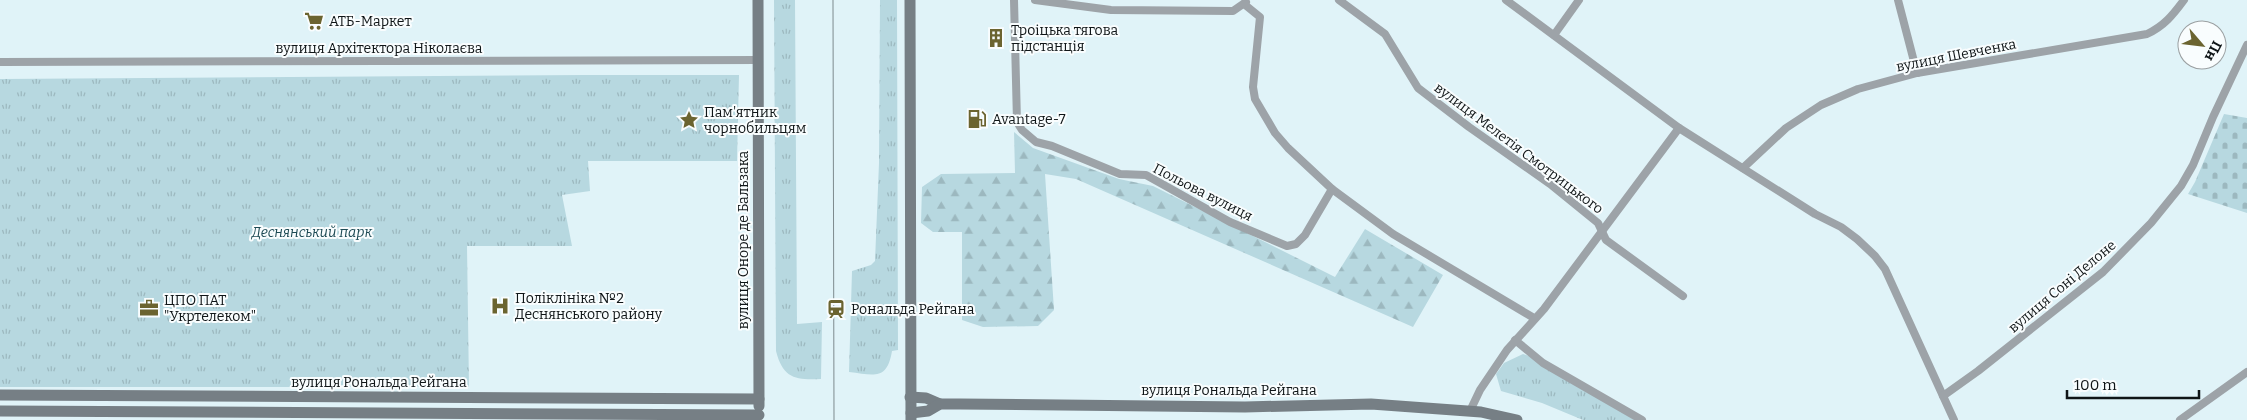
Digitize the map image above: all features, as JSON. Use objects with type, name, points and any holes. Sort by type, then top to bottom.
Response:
[{"type":"main road","name":"вулиця Оноре де Бальзака","points":[[758,0],[759,417]]},
{"type":"main road","points":[[910,0],[911,417]]},
{"type":"main road","name":"вулиця Рональда Рейгана","points":[[0,395],[759,399]]},
{"type":"main road","name":"вулиця Рональда Рейгана","points":[[910,397],[926,398],[940,404],[1244,407],[1371,404],[1470,411],[1517,420]]},
{"type":"main road","name":"вулиця Рональда Рейгана","points":[[911,417],[940,404]]},
{"type":"main road","points":[[0,411],[759,417]]},
{"type":"street","name":"Польова вулиця","points":[[1014,0],[1017,122],[1022,130],[1036,142],[1052,146],[1120,174],[1146,175],[1230,222],[1286,246],[1296,244],[1305,235],[1332,189]]},
{"type":"street","points":[[1035,0],[1111,10],[1233,11],[1245,2],[1260,17],[1253,87],[1255,99],[1275,133],[1288,148],[1332,189],[1392,234],[1534,318]]},
{"type":"street","points":[[1111,0],[1111,10]]},
{"type":"street","name":"вулиця Мелетія Смотрицького","points":[[1339,0],[1386,34],[1418,88],[1468,127],[1550,184],[1598,223],[1606,240],[1683,296]]},
{"type":"street","points":[[1506,0],[1679,128],[1815,214],[1841,227],[1857,239],[1875,256],[1885,269],[1954,420]]},
{"type":"street","points":[[1554,35],[1579,0]]},
{"type":"street","points":[[1898,0],[1917,73]]},
{"type":"street","name":"вулиця Шевченка","points":[[1743,168],[1786,128],[1821,105],[1858,89],[1917,73],[2147,34],[2161,28],[2173,16],[2184,0]]},
{"type":"street","name":"вулиця Соні Делоне","points":[[1943,396],[1978,371],[2102,272],[2151,222],[2181,186],[2193,165],[2247,45]]},
{"type":"street","name":"вулиця Архітектора Ніколаєва","points":[[0,62],[758,60]]},
{"type":"street","name":"вулиця Мелетія Смотрицького","points":[[1470,411],[1480,390],[1515,340],[1544,309],[1679,128]]},
{"type":"street","points":[[1515,340],[1543,363],[1642,420]]},
{"type":"street","points":[[2180,420],[2247,372]]},
{"type":"green space","points":[[774,0],[795,0],[797,324],[822,322],[821,379],[804,379],[792,376],[782,367],[776,351]]},
{"type":"green space","points":[[880,0],[897,0],[898,350],[892,351],[890,361],[883,372],[872,375],[849,372],[852,271],[871,265],[875,261],[879,163]]},
{"type":"green space","name":"Деснянський парк","points":[[739,75],[737,161],[588,161],[590,191],[562,195],[572,246],[467,246],[469,387],[0,387],[0,79]]},
{"type":"green space","points":[[2224,114],[2247,118],[2247,213],[2188,194]]},
{"type":"green space","points":[[1014,132],[1033,148],[1119,179],[1153,186],[1335,277],[1365,229],[1443,275],[1413,327],[1076,179],[1045,174],[1054,310],[1038,326],[983,327],[962,320],[962,232],[933,232],[921,223],[922,187],[941,174],[1015,173]]},
{"type":"green space","points":[[1523,354],[1638,420],[1583,420],[1542,403],[1501,391],[1496,374],[1504,363]]},
{"type":"tram line","points":[[833,0],[834,420]]},
{"type":"place","name":"АТБ-Маркет","points":[[314,21]]},
{"type":"place","name":"Троiцька тягова пiдстанцiя","points":[[996,38]]},
{"type":"place","name":"Avantage-7","points":[[977,119]]},
{"type":"place","name":"Пам'ятник чорнобильцям","points":[[689,120]]},
{"type":"place","name":"Поліклініка №2 Деснянського району","points":[[500,306]]},
{"type":"place","name":"ЦПО ПАТ \"Укртелеком\"","points":[[149,308]]},
{"type":"place","name":"Рональда Рейгана","points":[[836,309]]}]
